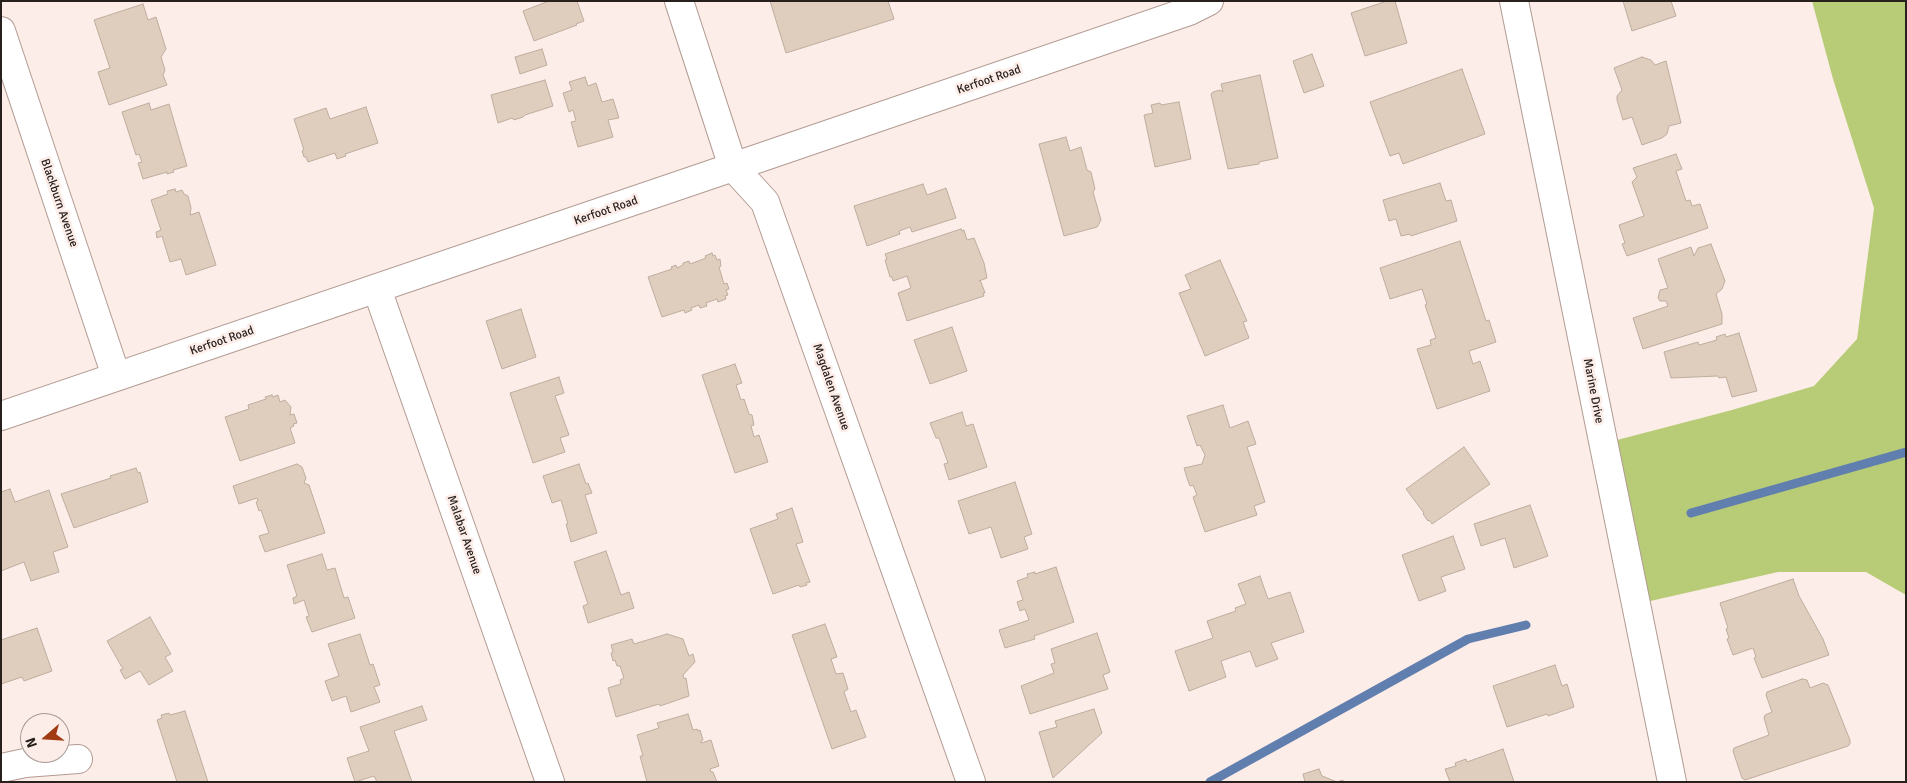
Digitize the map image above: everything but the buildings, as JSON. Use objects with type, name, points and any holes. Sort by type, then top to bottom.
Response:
[{"type":"street","name":"Magdalen Avenue","points":[[679,1],[733,168],[766,202],[970,782]]},
{"type":"street","name":"Kerfoot Road","points":[[1,416],[733,168],[1179,14],[1209,1]]},
{"type":"street","name":"Marine Drive","points":[[1514,1],[1672,782]]},
{"type":"street","name":"Blackburn Avenue","points":[[1,30],[116,376]]},
{"type":"street","name":"Malabar Avenue","points":[[377,289],[550,782]]},
{"type":"street","points":[[1,768],[25,763],[78,759]]},
{"type":"green space","points":[[1812,1],[1906,1],[1906,595],[1866,572],[1778,572],[1646,602],[1617,440],[1814,386],[1857,339],[1874,208],[1833,79]]},
{"type":"waterway","points":[[1691,513],[1906,452]]},
{"type":"waterway","points":[[1210,782],[1468,639],[1526,625]]}]
